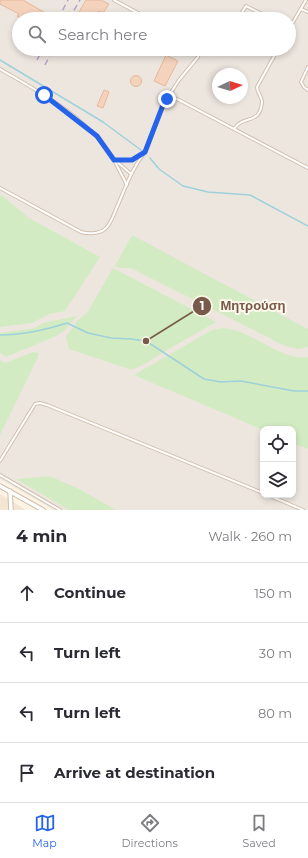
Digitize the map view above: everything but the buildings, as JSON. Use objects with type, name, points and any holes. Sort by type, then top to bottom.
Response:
[{"type":"street","points":[[0,486],[42,510]]},
{"type":"street","points":[[10,491],[11,510]]},
{"type":"lane","points":[[114,0],[136,12]]},
{"type":"lane","points":[[296,17],[306,0]]},
{"type":"lane","points":[[242,12],[246,6],[258,12]]},
{"type":"lane","points":[[301,9],[308,12]]},
{"type":"lane","points":[[0,188],[81,232],[91,233],[101,231],[106,228],[113,217],[131,174],[145,152],[163,105],[179,80],[198,56]]},
{"type":"lane","points":[[234,129],[239,122],[254,118],[258,115],[262,98],[257,90],[257,87],[274,56]]},
{"type":"lane","points":[[308,67],[301,82],[304,88],[308,90]]},
{"type":"lane","points":[[0,69],[44,95],[97,136],[114,160],[127,185]]},
{"type":"lane","points":[[167,99],[174,98],[179,100],[308,168]]},
{"type":"lane","points":[[114,160],[132,160],[145,152]]},
{"type":"lane","points":[[114,160],[131,174]]},
{"type":"lane","points":[[0,461],[35,404],[40,403],[260,492]]},
{"type":"lane","points":[[0,475],[60,510]]},
{"type":"lane","points":[[275,498],[303,510]]},
{"type":"shaded area","points":[[0,0],[308,0],[308,510],[54,510],[0,479]]},
{"type":"shaded area","points":[[0,494],[26,510],[0,510]]},
{"type":"green space","points":[[0,194],[29,218],[100,257],[65,311],[49,314],[32,323],[0,327]]},
{"type":"green space","points":[[132,235],[308,329],[308,347],[298,349],[285,346],[131,268],[120,268],[115,266]]},
{"type":"green space","points":[[113,268],[216,322],[132,370],[69,349],[66,337],[78,320],[87,313]]},
{"type":"green space","points":[[77,316],[64,331],[56,336],[6,357],[0,353],[0,333],[35,328],[43,323]]},
{"type":"green space","points":[[223,328],[234,330],[245,334],[277,351],[298,357],[308,357],[308,449],[296,444],[296,426],[260,426],[260,429],[134,375],[212,330]]},
{"type":"green space","points":[[33,352],[38,353],[38,357],[0,435],[0,360],[5,363]]},
{"type":"green space","points":[[50,476],[81,490],[116,510],[69,510],[16,479]]},
{"type":"waterway","points":[[0,60],[103,122],[141,150]]},
{"type":"waterway","points":[[150,158],[159,169],[183,186],[208,192],[250,195],[308,226]]},
{"type":"waterway","points":[[0,335],[34,332],[67,323],[88,333],[111,338],[146,341],[204,379],[221,382],[241,381],[294,391],[308,391]]},
{"type":"railway","points":[[62,12],[68,0]]},
{"type":"railway","points":[[73,12],[80,0]]},
{"type":"railway","points":[[37,60],[39,56]]},
{"type":"railway","points":[[45,65],[50,56]]},
{"type":"place","name":"Μητρούση","points":[[146,341]]},
{"type":"route","points":[[44,95],[97,136],[107,148],[114,160],[124,161],[137,158],[145,152],[163,105],[167,99]]}]
